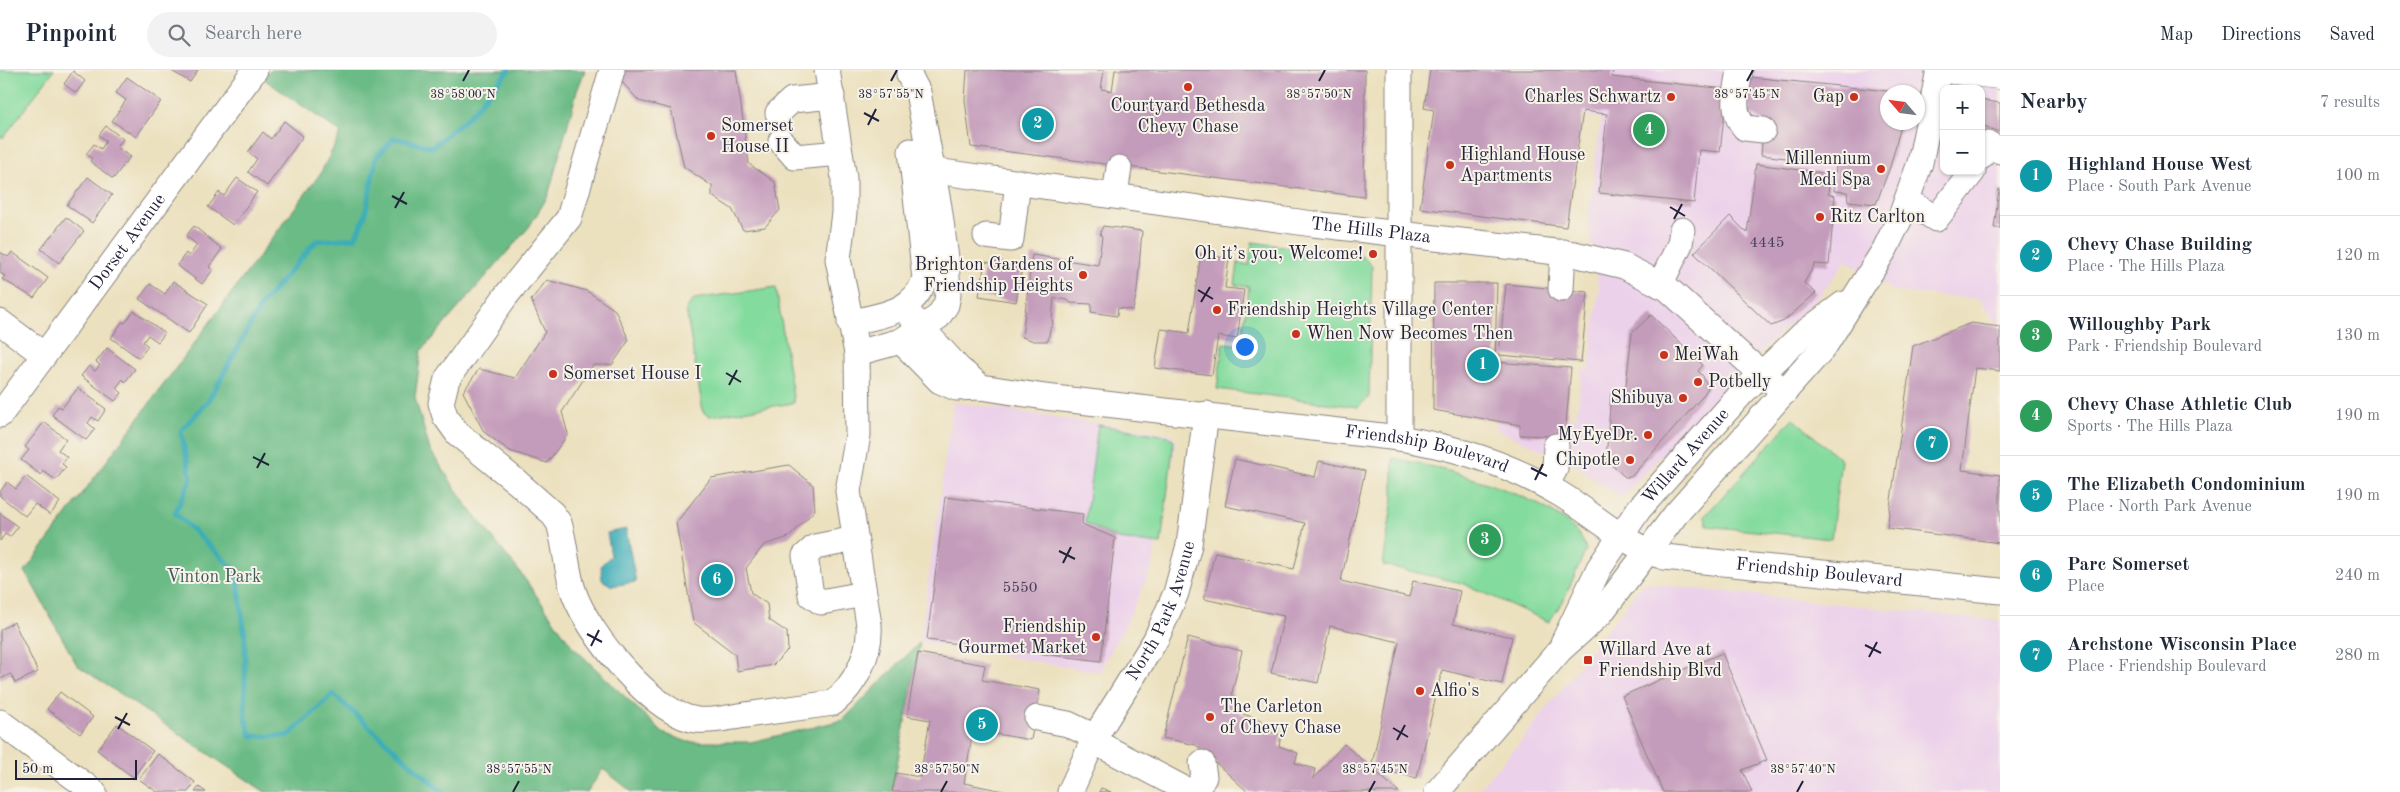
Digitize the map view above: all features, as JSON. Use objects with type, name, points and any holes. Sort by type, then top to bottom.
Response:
[{"type":"main road","points":[[1953,70],[2000,75]]},
{"type":"street","name":"Dorset Avenue","points":[[0,415],[255,70]]},
{"type":"street","points":[[612,70],[569,218],[505,297],[447,379],[441,403],[445,416],[458,434],[552,513],[559,523],[563,535],[569,573],[578,604],[616,660],[636,683],[666,707],[682,717],[709,720],[833,703],[844,694],[853,681],[868,647],[869,625],[848,491],[858,435],[857,353],[838,259],[844,204],[844,178],[832,96],[826,70]]},
{"type":"street","points":[[1398,70],[1399,438]]},
{"type":"street","points":[[1740,70],[1735,102],[1738,121],[1745,128],[1763,130]]},
{"type":"street","name":"Willard Avenue","points":[[1437,792],[1510,711],[1560,650],[1600,614],[1676,514],[1824,347],[1853,296],[1885,249],[1907,200],[1924,146],[1938,70]]},
{"type":"street","points":[[857,353],[900,341],[922,328],[943,312],[948,295],[946,258],[939,207],[922,169],[904,98],[908,72]]},
{"type":"street","points":[[778,113],[792,100],[832,96]]},
{"type":"street","points":[[781,141],[796,157],[840,153]]},
{"type":"street","points":[[1985,150],[1989,144],[2000,150]]},
{"type":"street","points":[[1115,195],[1119,168]]},
{"type":"street","points":[[850,323],[904,308],[920,292],[925,279],[922,169]]},
{"type":"street","name":"The Hills Plaza","points":[[922,169],[1398,234],[1563,252],[1624,266],[1660,285],[1752,366],[1785,392]]},
{"type":"street","points":[[1907,200],[1936,219],[1970,175]]},
{"type":"street","points":[[986,236],[1011,239],[1018,182]]},
{"type":"street","points":[[1660,285],[1680,244],[1682,230]]},
{"type":"street","points":[[1561,289],[1563,252]]},
{"type":"street","name":"Willard Avenue","points":[[1560,650],[1599,568],[1639,509],[1736,400],[1763,373],[1803,334],[1853,296]]},
{"type":"street","points":[[904,308],[959,369],[981,387]]},
{"type":"street","points":[[0,322],[44,355]]},
{"type":"street","name":"Friendship Boulevard","points":[[900,341],[940,381],[956,388],[981,387],[1045,397],[1206,414],[1399,438],[1476,456],[1546,486],[1620,535],[1648,551],[1674,559],[2000,591]]},
{"type":"street","name":"North Park Avenue","points":[[1070,792],[1094,739],[1156,639],[1176,593],[1189,544],[1206,414]]},
{"type":"street","points":[[1546,486],[1554,469],[1556,446]]},
{"type":"street","points":[[855,539],[815,547],[805,556],[811,595],[822,602],[864,594]]},
{"type":"street","points":[[1037,718],[1068,724],[1190,792]]},
{"type":"street","points":[[0,722],[94,792]]},
{"type":"street","points":[[1196,792],[1204,777],[1202,763]]},
{"type":"shaded area","points":[[1428,70],[2000,70],[2000,327],[1980,299],[1896,292],[1846,261],[1820,295],[1766,346],[1621,498],[1574,464],[1495,429],[1501,394],[1576,419],[1582,369],[1589,370],[1599,289],[1588,220],[1601,118],[1430,90]]},
{"type":"shaded area","points":[[953,402],[1171,434],[1176,441],[1152,567],[1125,626],[1099,672],[920,642]]},
{"type":"shaded area","points":[[1643,583],[2000,621],[2000,792],[1476,792],[1519,744]]},
{"type":"green space","points":[[0,70],[54,70],[3,138],[0,136]]},
{"type":"green space","name":"Vinton Park","points":[[272,70],[585,70],[577,91],[548,196],[529,227],[421,351],[415,398],[430,450],[465,503],[522,575],[572,646],[663,733],[688,742],[751,742],[843,720],[920,642],[892,792],[632,792],[603,769],[587,792],[265,792],[77,665],[25,571],[320,174],[341,133],[261,77]]},
{"type":"green space","points":[[1252,242],[1363,257],[1372,266],[1369,397],[1358,407],[1217,389],[1223,343],[1241,345],[1249,287],[1235,285],[1238,263],[1249,265]]},
{"type":"green space","points":[[776,287],[794,403],[710,416],[703,412],[686,309],[694,299]]},
{"type":"green space","points":[[1793,418],[1841,460],[1831,539],[1707,526],[1705,516]]},
{"type":"green space","points":[[1098,425],[1168,436],[1174,440],[1161,544],[1118,539],[1085,523]]},
{"type":"green space","points":[[1393,458],[1471,478],[1532,501],[1558,516],[1577,532],[1586,550],[1563,601],[1549,622],[1462,583],[1383,565],[1393,498]]},
{"type":"water","points":[[626,529],[636,582],[612,586],[602,580],[601,565],[611,556],[607,533]]},
{"type":"building","points":[[170,70],[198,70],[190,82]]},
{"type":"building","name":"Somerset House II","points":[[624,70],[736,70],[749,164],[775,182],[780,210],[765,227],[743,230],[732,209],[712,196],[712,186],[684,167],[671,109],[639,101],[622,82]]},
{"type":"building","points":[[967,70],[1104,70],[1101,89],[1112,91],[1115,70],[1365,70],[1364,197],[971,147],[965,100]]},
{"type":"building","points":[[1430,70],[1613,70],[1612,77],[1727,89],[1720,152],[1699,150],[1694,203],[1599,193],[1607,114],[1583,111],[1566,227],[1420,208],[1434,110],[1424,108]]},
{"type":"building","points":[[73,71],[85,81],[76,93],[64,84]]},
{"type":"building","points":[[127,77],[161,101],[136,137],[112,121],[126,100],[116,93]]},
{"type":"building","points":[[1750,77],[1880,90],[1880,130],[1900,130],[1890,167],[1876,204],[1848,201],[1847,192],[1834,191],[1836,164],[1761,155],[1764,122],[1751,114],[1748,103]]},
{"type":"building","points":[[1985,101],[2000,103],[2000,132],[1985,126]]},
{"type":"building","points":[[284,121],[303,136],[267,186],[248,172],[257,159],[248,152],[263,132],[271,139]]},
{"type":"building","points":[[106,126],[123,139],[117,147],[130,157],[113,179],[90,161],[92,158],[86,154],[94,144],[101,149],[106,141],[99,135]]},
{"type":"building","points":[[1756,164],[1830,174],[1828,194],[1835,196],[1829,265],[1815,264],[1804,283],[1816,293],[1784,321],[1771,326],[1694,253],[1730,216],[1747,233]]},
{"type":"building","points":[[88,177],[112,195],[92,223],[67,205]]},
{"type":"building","points":[[237,178],[257,192],[233,225],[208,207],[219,192],[224,196]]},
{"type":"building","points":[[1999,189],[2000,228],[1994,228]]},
{"type":"building","points":[[66,217],[84,231],[59,263],[41,249]]},
{"type":"building","points":[[194,226],[222,249],[209,267],[213,270],[202,284],[177,265],[186,253],[189,256],[197,245],[186,236]]},
{"type":"building","name":"Brighton Gardens of Friendship Heights","points":[[1103,226],[1142,231],[1137,291],[1133,310],[1118,308],[1117,316],[1091,312],[1092,304],[1070,303],[1068,300],[1054,298],[1053,323],[1048,341],[1034,341],[1022,337],[1032,255],[1098,265],[1102,237],[1100,233]]},
{"type":"building","points":[[0,252],[8,257],[12,252],[48,278],[34,298],[2,279],[5,276],[0,273]]},
{"type":"building","name":"Friendship Heights Village Center","points":[[1201,254],[1229,259],[1225,288],[1244,290],[1237,339],[1218,336],[1212,375],[1155,368],[1161,329],[1189,333]]},
{"type":"building","points":[[985,262],[1022,268],[1016,302],[979,296]]},
{"type":"building","name":"Somerset House I","points":[[547,280],[587,291],[615,310],[629,340],[612,365],[593,365],[562,412],[568,434],[547,463],[510,451],[484,432],[463,392],[479,369],[515,378],[545,332],[531,300]]},
{"type":"building","points":[[173,281],[208,304],[189,333],[139,299],[150,284],[165,294]]},
{"type":"building","points":[[1434,283],[1497,283],[1495,362],[1571,368],[1564,446],[1547,445],[1548,436],[1520,435],[1520,425],[1433,410]]},
{"type":"building","points":[[1506,284],[1588,292],[1581,362],[1499,355]]},
{"type":"building","points":[[134,311],[165,333],[158,342],[148,335],[143,342],[148,346],[139,358],[111,338],[122,322],[125,323]]},
{"type":"building","points":[[1651,315],[1703,365],[1698,371],[1703,376],[1708,388],[1631,477],[1625,477],[1606,460],[1611,393],[1625,393],[1632,333]]},
{"type":"building","points":[[1971,323],[2000,327],[2000,371],[1975,368],[1962,470],[2000,475],[2000,543],[1887,528],[1913,346]]},
{"type":"building","points":[[107,348],[135,369],[125,382],[123,379],[116,388],[122,393],[115,401],[81,376],[89,366],[95,371],[100,365],[96,362]]},
{"type":"building","points":[[78,388],[106,409],[98,421],[92,417],[88,423],[95,429],[86,440],[52,415],[58,406],[62,408]]},
{"type":"building","points":[[44,422],[66,439],[58,450],[67,457],[62,464],[66,467],[56,480],[43,471],[41,475],[21,460],[29,450],[25,447]]},
{"type":"building","points":[[1235,459],[1315,477],[1319,461],[1365,471],[1341,581],[1409,597],[1413,581],[1460,591],[1453,624],[1512,637],[1502,684],[1442,670],[1417,778],[1377,769],[1372,764],[1399,642],[1330,626],[1318,683],[1271,673],[1284,616],[1204,599],[1215,552],[1294,569],[1305,523],[1225,506]]},
{"type":"building","points":[[789,465],[813,485],[815,510],[789,537],[764,545],[746,568],[751,593],[767,604],[769,620],[787,632],[788,650],[773,665],[737,671],[735,654],[693,622],[676,523],[711,478]]},
{"type":"building","points":[[26,476],[60,502],[50,515],[35,504],[25,516],[0,496],[0,492],[7,482],[16,489]]},
{"type":"building","points":[[945,497],[1083,514],[1082,524],[1115,538],[1101,661],[927,640]]},
{"type":"building","points":[[0,513],[18,527],[10,537],[5,534],[0,541]]},
{"type":"building","points":[[14,622],[38,672],[15,683],[11,674],[0,679],[0,630]]},
{"type":"building","name":"The Carleton of Chevy Chase","points":[[1188,637],[1242,651],[1232,693],[1240,713],[1262,720],[1261,730],[1281,735],[1279,746],[1298,753],[1295,763],[1315,769],[1313,779],[1344,744],[1399,792],[1248,792],[1196,745],[1163,738]]},
{"type":"building","points":[[918,653],[985,665],[982,680],[1040,690],[1031,740],[973,730],[964,783],[1008,792],[892,792],[896,773],[920,777],[930,720],[907,716]]},
{"type":"building","points":[[1722,653],[1767,760],[1742,770],[1752,792],[1663,792],[1622,696]]},
{"type":"building","points":[[60,692],[93,717],[80,734],[47,709]]},
{"type":"building","points":[[117,724],[153,751],[133,777],[97,750]]},
{"type":"building","points":[[158,754],[195,782],[188,792],[157,792],[139,779]]},
{"type":"building","points":[[199,787],[206,792],[195,792]]},
{"type":"building","points":[[1101,788],[1111,792],[1099,792]]},
{"type":"waterway","points":[[442,792],[333,694],[288,736],[251,736],[245,716],[245,637],[237,572],[175,513],[191,479],[181,431],[209,400],[261,305],[316,241],[355,238],[365,216],[376,158],[394,138],[432,147],[468,117],[509,70]]},
{"type":"place","name":"Courtyard Bethesda Chevy Chase","points":[[1188,87]]},
{"type":"place","name":"Charles Schwartz","points":[[1671,97]]},
{"type":"place","name":"Gap","points":[[1854,97]]},
{"type":"place","name":"Chevy Chase Building","points":[[1038,124]]},
{"type":"place","name":"Chevy Chase Athletic Club","points":[[1649,130]]},
{"type":"place","name":"Somerset House II","points":[[711,136]]},
{"type":"place","name":"Highland House Apartments","points":[[1450,165]]},
{"type":"place","name":"Millennium Medi Spa","points":[[1881,169]]},
{"type":"place","name":"Ritz Carlton","points":[[1820,217]]},
{"type":"place","name":"Oh it’s you, Welcome!","points":[[1373,254]]},
{"type":"place","name":"Brighton Gardens of Friendship Heights","points":[[1083,275]]},
{"type":"place","name":"Friendship Heights Village Center","points":[[1217,310]]},
{"type":"place","name":"When Now Becomes Then","points":[[1296,334]]},
{"type":"place","name":"MeiWah","points":[[1664,355]]},
{"type":"place","name":"Highland House West","points":[[1483,365]]},
{"type":"place","name":"Somerset House I","points":[[553,374]]},
{"type":"place","name":"Potbelly","points":[[1698,382]]},
{"type":"place","name":"Shibuya","points":[[1683,398]]},
{"type":"place","name":"MyEyeDr.","points":[[1648,435]]},
{"type":"place","name":"Archstone Wisconsin Place","points":[[1932,444]]},
{"type":"place","name":"Chipotle","points":[[1630,460]]},
{"type":"place","name":"Willoughby Park","points":[[1485,540]]},
{"type":"place","name":"Parc Somerset","points":[[717,580]]},
{"type":"place","name":"Friendship Gourmet Market","points":[[1096,637]]},
{"type":"place","name":"Willard Ave at Friendship Blvd","points":[[1588,660]]},
{"type":"place","name":"Alfio's","points":[[1420,691]]},
{"type":"place","name":"The Carleton of Chevy Chase","points":[[1210,717]]},
{"type":"place","name":"The Elizabeth Condominium","points":[[982,725]]}]
